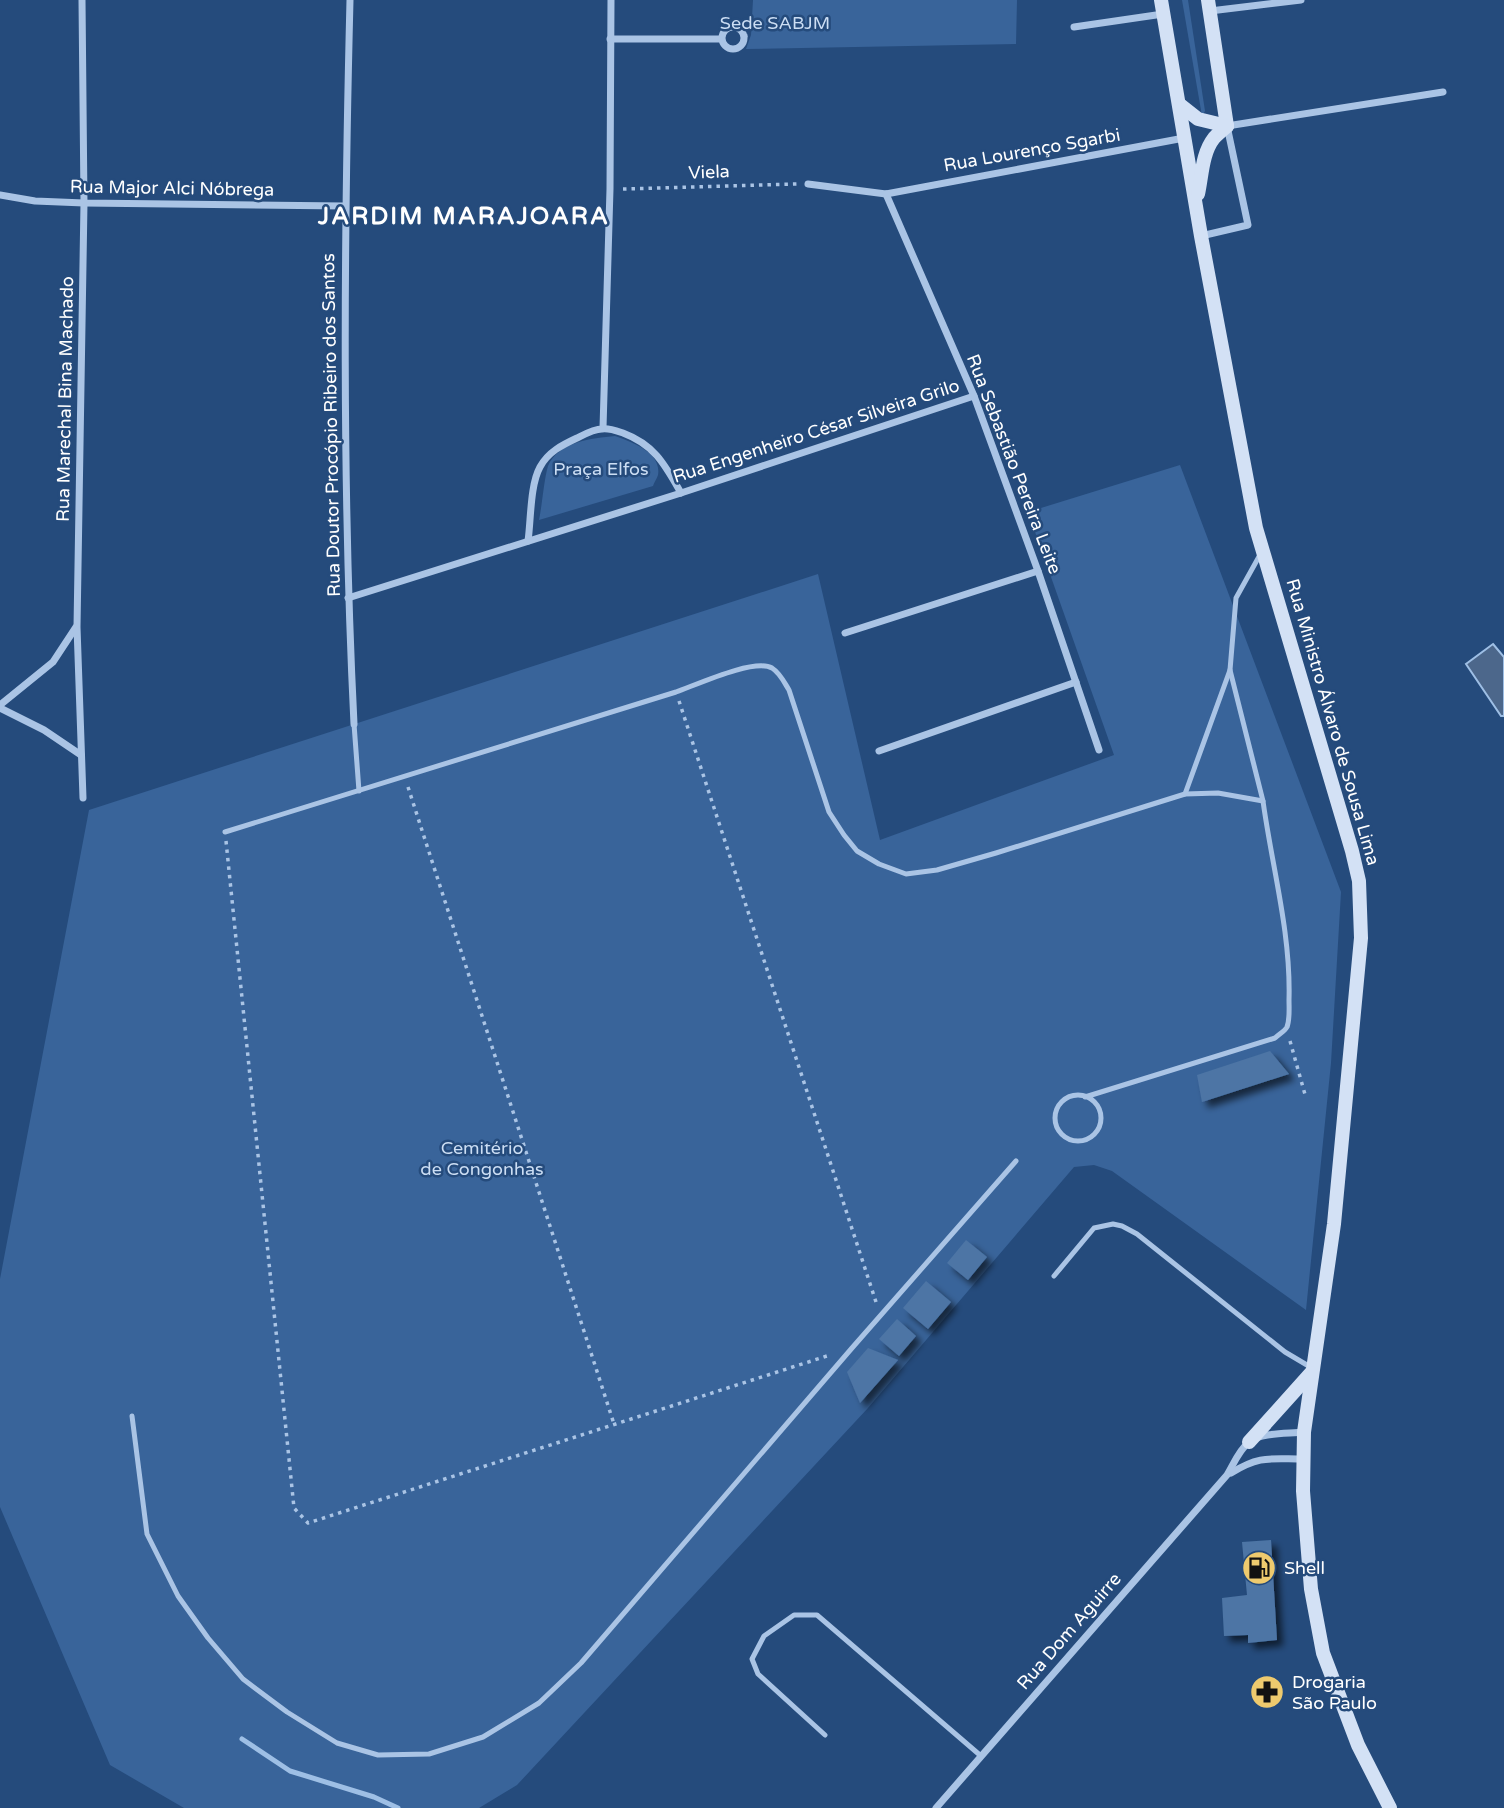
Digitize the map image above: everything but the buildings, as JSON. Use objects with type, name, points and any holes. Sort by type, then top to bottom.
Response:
[{"type":"main road","points":[[1179,104],[1198,119],[1227,126],[1209,6]]},
{"type":"main road","name":"Rua Ministro Álvaro de Sousa Lima","points":[[1162,7],[1201,236],[1256,528],[1359,881],[1361,938],[1334,1224],[1304,1432],[1303,1492],[1311,1589],[1323,1653],[1358,1745],[1390,1808]]},
{"type":"main road","name":"Rua Ministro Álvaro de Sousa Lima","points":[[1197,203],[1209,148],[1214,138],[1227,126]]},
{"type":"main road","points":[[1249,1442],[1311,1371]]},
{"type":"street","name":"Rua Marechal Bina Machado","points":[[82,0],[84,203],[77,627],[83,798]]},
{"type":"street","name":"Rua Doutor Procópio Ribeiro dos Santos","points":[[350,0],[344,206],[348,598],[354,724]]},
{"type":"street","points":[[603,428],[610,189],[611,0]]},
{"type":"street","points":[[1209,6],[1301,0]]},
{"type":"street","points":[[1074,27],[1162,7]]},
{"type":"street","points":[[730,28],[738,29],[747,35],[743,43],[735,49],[727,48],[721,39],[724,32],[730,28]]},
{"type":"street","points":[[610,39],[721,39]]},
{"type":"street","points":[[1201,236],[1248,225],[1227,126],[1443,92]]},
{"type":"street","name":"Rua Lourenço Sgarbi","points":[[808,184],[886,194],[1185,138]]},
{"type":"street","name":"Rua Sebastião Pereira Leite","points":[[886,194],[974,396],[1099,750]]},
{"type":"street","name":"Rua Major Alci Nóbrega","points":[[0,195],[35,201],[84,203],[344,206]]},
{"type":"street","name":"Rua Engenheiro César Silveira Grilo","points":[[348,598],[681,493],[974,396]]},
{"type":"street","points":[[528,541],[534,487],[539,469],[547,456],[561,445],[589,432],[603,428],[636,438],[653,450],[681,493]]},
{"type":"street","points":[[845,633],[1038,571]]},
{"type":"street","points":[[77,627],[53,662],[0,706],[44,730],[81,755]]},
{"type":"street","points":[[879,751],[1076,682]]},
{"type":"street","points":[[1249,1442],[1264,1436],[1304,1432]]},
{"type":"street","name":"Rua Dom Aguirre","points":[[936,1808],[1227,1475],[1249,1442]]},
{"type":"street","name":"Rua Dom Aguirre","points":[[1227,1475],[1258,1459],[1304,1460]]},
{"type":"lane","points":[[1185,794],[1230,670],[1236,598],[1262,550]]},
{"type":"lane","points":[[225,832],[676,692],[749,666],[762,665],[772,668],[789,690],[829,813],[844,835],[857,851],[878,864],[906,874],[937,870],[1185,794],[1218,793],[1263,801]]},
{"type":"lane","points":[[1085,1097],[1097,1105],[1101,1120],[1099,1128],[1094,1134],[1074,1141],[1057,1128],[1056,1114],[1063,1101],[1070,1097],[1085,1097],[1275,1038],[1286,1029],[1289,984],[1284,925],[1263,801],[1230,670]]},
{"type":"lane","points":[[354,724],[359,791]]},
{"type":"lane","points":[[132,1416],[147,1534],[178,1596],[208,1638],[243,1679],[287,1713],[337,1743],[378,1755],[429,1754],[483,1737],[539,1703],[581,1663],[1016,1161]]},
{"type":"lane","points":[[1054,1276],[1094,1228],[1113,1224],[1122,1226],[1137,1234],[1311,1371]]},
{"type":"lane","points":[[825,1735],[758,1674],[752,1659],[764,1636],[794,1615],[817,1615],[981,1756]]},
{"type":"path","name":"Viela","points":[[610,189],[808,184]]},
{"type":"path","points":[[676,692],[881,1315]]},
{"type":"path","points":[[405,777],[614,1424]]},
{"type":"path","points":[[225,832],[294,1508],[308,1523],[852,1348]]},
{"type":"path","points":[[1286,1029],[1306,1098]]},
{"type":"green space","name":"Sede SABJM","points":[[753,0],[1017,0],[1016,44],[746,49],[751,35]]},
{"type":"green space","points":[[1182,0],[1188,0],[1205,111],[1202,116]]},
{"type":"green space","name":"Praça Elfos","points":[[615,436],[644,449],[655,460],[658,475],[653,486],[539,520],[548,466],[559,451],[577,443]]},
{"type":"green space","name":"Cemitério de Congonhas","points":[[1180,465],[1341,892],[1331,1063],[1306,1310],[1112,1171],[1094,1165],[1074,1167],[868,1408],[517,1785],[479,1808],[184,1808],[110,1765],[0,1507],[0,1279],[89,810],[818,574],[880,840],[1114,755],[1028,512]]},
{"type":"shaded area","points":[[1493,644],[1504,657],[1504,716],[1501,716],[1466,664]]},
{"type":"waterway","points":[[242,1739],[290,1771],[374,1797],[398,1808]]},
{"type":"place","name":"Shell","points":[[1259,1568]]},
{"type":"place","name":"Drogaria São Paulo","points":[[1267,1692]]},
{"type":"district","name":"JARDIM MARAJOARA","points":[[464,216]]}]
